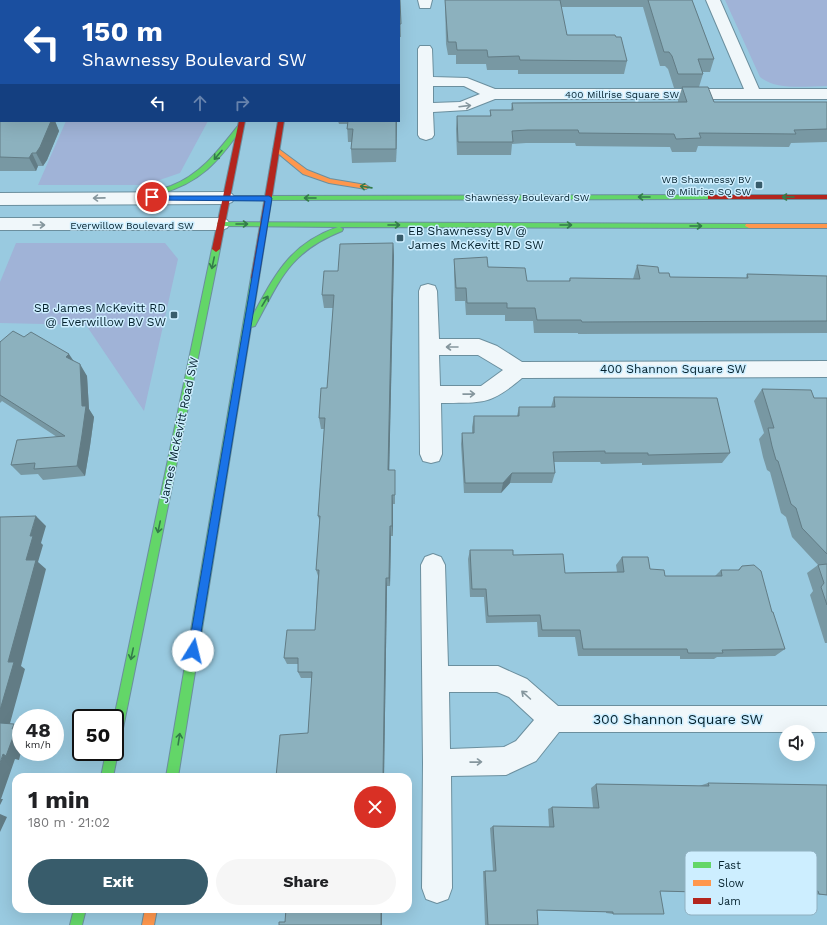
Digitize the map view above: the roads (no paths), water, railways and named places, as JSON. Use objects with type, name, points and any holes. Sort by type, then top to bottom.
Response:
[{"type":"main road","points":[[173,773],[281,122]]},
{"type":"main road","points":[[138,197],[180,186],[193,179],[215,158],[242,123]]},
{"type":"main road","name":"James McKevitt Road SW","points":[[121,709],[242,123]]},
{"type":"main road","points":[[276,149],[305,172],[329,182],[433,197]]},
{"type":"main road","name":"Shawnessy Boulevard SW","points":[[226,198],[827,197]]},
{"type":"main road","name":"Everwillow Boulevard SW","points":[[221,224],[263,224]]},
{"type":"main road","points":[[263,224],[827,226]]},
{"type":"main road","points":[[246,335],[288,263],[301,247],[324,234],[355,225]]},
{"type":"main road","points":[[756,226],[827,235]]},
{"type":"main road","points":[[108,773],[110,761]]},
{"type":"main road","points":[[76,925],[79,913]]},
{"type":"main road","points":[[148,925],[150,913]]},
{"type":"street","points":[[713,0],[753,94]]},
{"type":"street","points":[[425,50],[426,135]]},
{"type":"street","name":"400 Millrise Square SW","points":[[426,81],[467,82],[492,94],[827,94]]},
{"type":"street","points":[[426,108],[465,107],[478,103],[492,94]]},
{"type":"street","points":[[0,198],[226,198]]},
{"type":"street","name":"Everwillow Boulevard SW","points":[[0,224],[221,224]]},
{"type":"street","points":[[428,292],[431,454]]},
{"type":"street","points":[[429,347],[479,347],[490,351],[518,370],[484,394],[430,395]]},
{"type":"street","name":"400 Shannon Square SW","points":[[518,370],[827,369]]},
{"type":"street","points":[[433,564],[437,763],[437,888]]},
{"type":"street","points":[[435,679],[498,679],[518,688],[553,719],[526,751],[506,761],[437,763]]},
{"type":"street","name":"300 Shannon Square SW","points":[[553,719],[827,719]]},
{"type":"place","name":"WB Shawnessy BV @ Millrise SQ SW","points":[[759,185]]},
{"type":"place","name":"EB Shawnessy BV @ James McKevitt RD SW","points":[[400,238]]},
{"type":"place","name":"SB James McKevitt RD @ Everwillow BV SW","points":[[174,315]]}]
